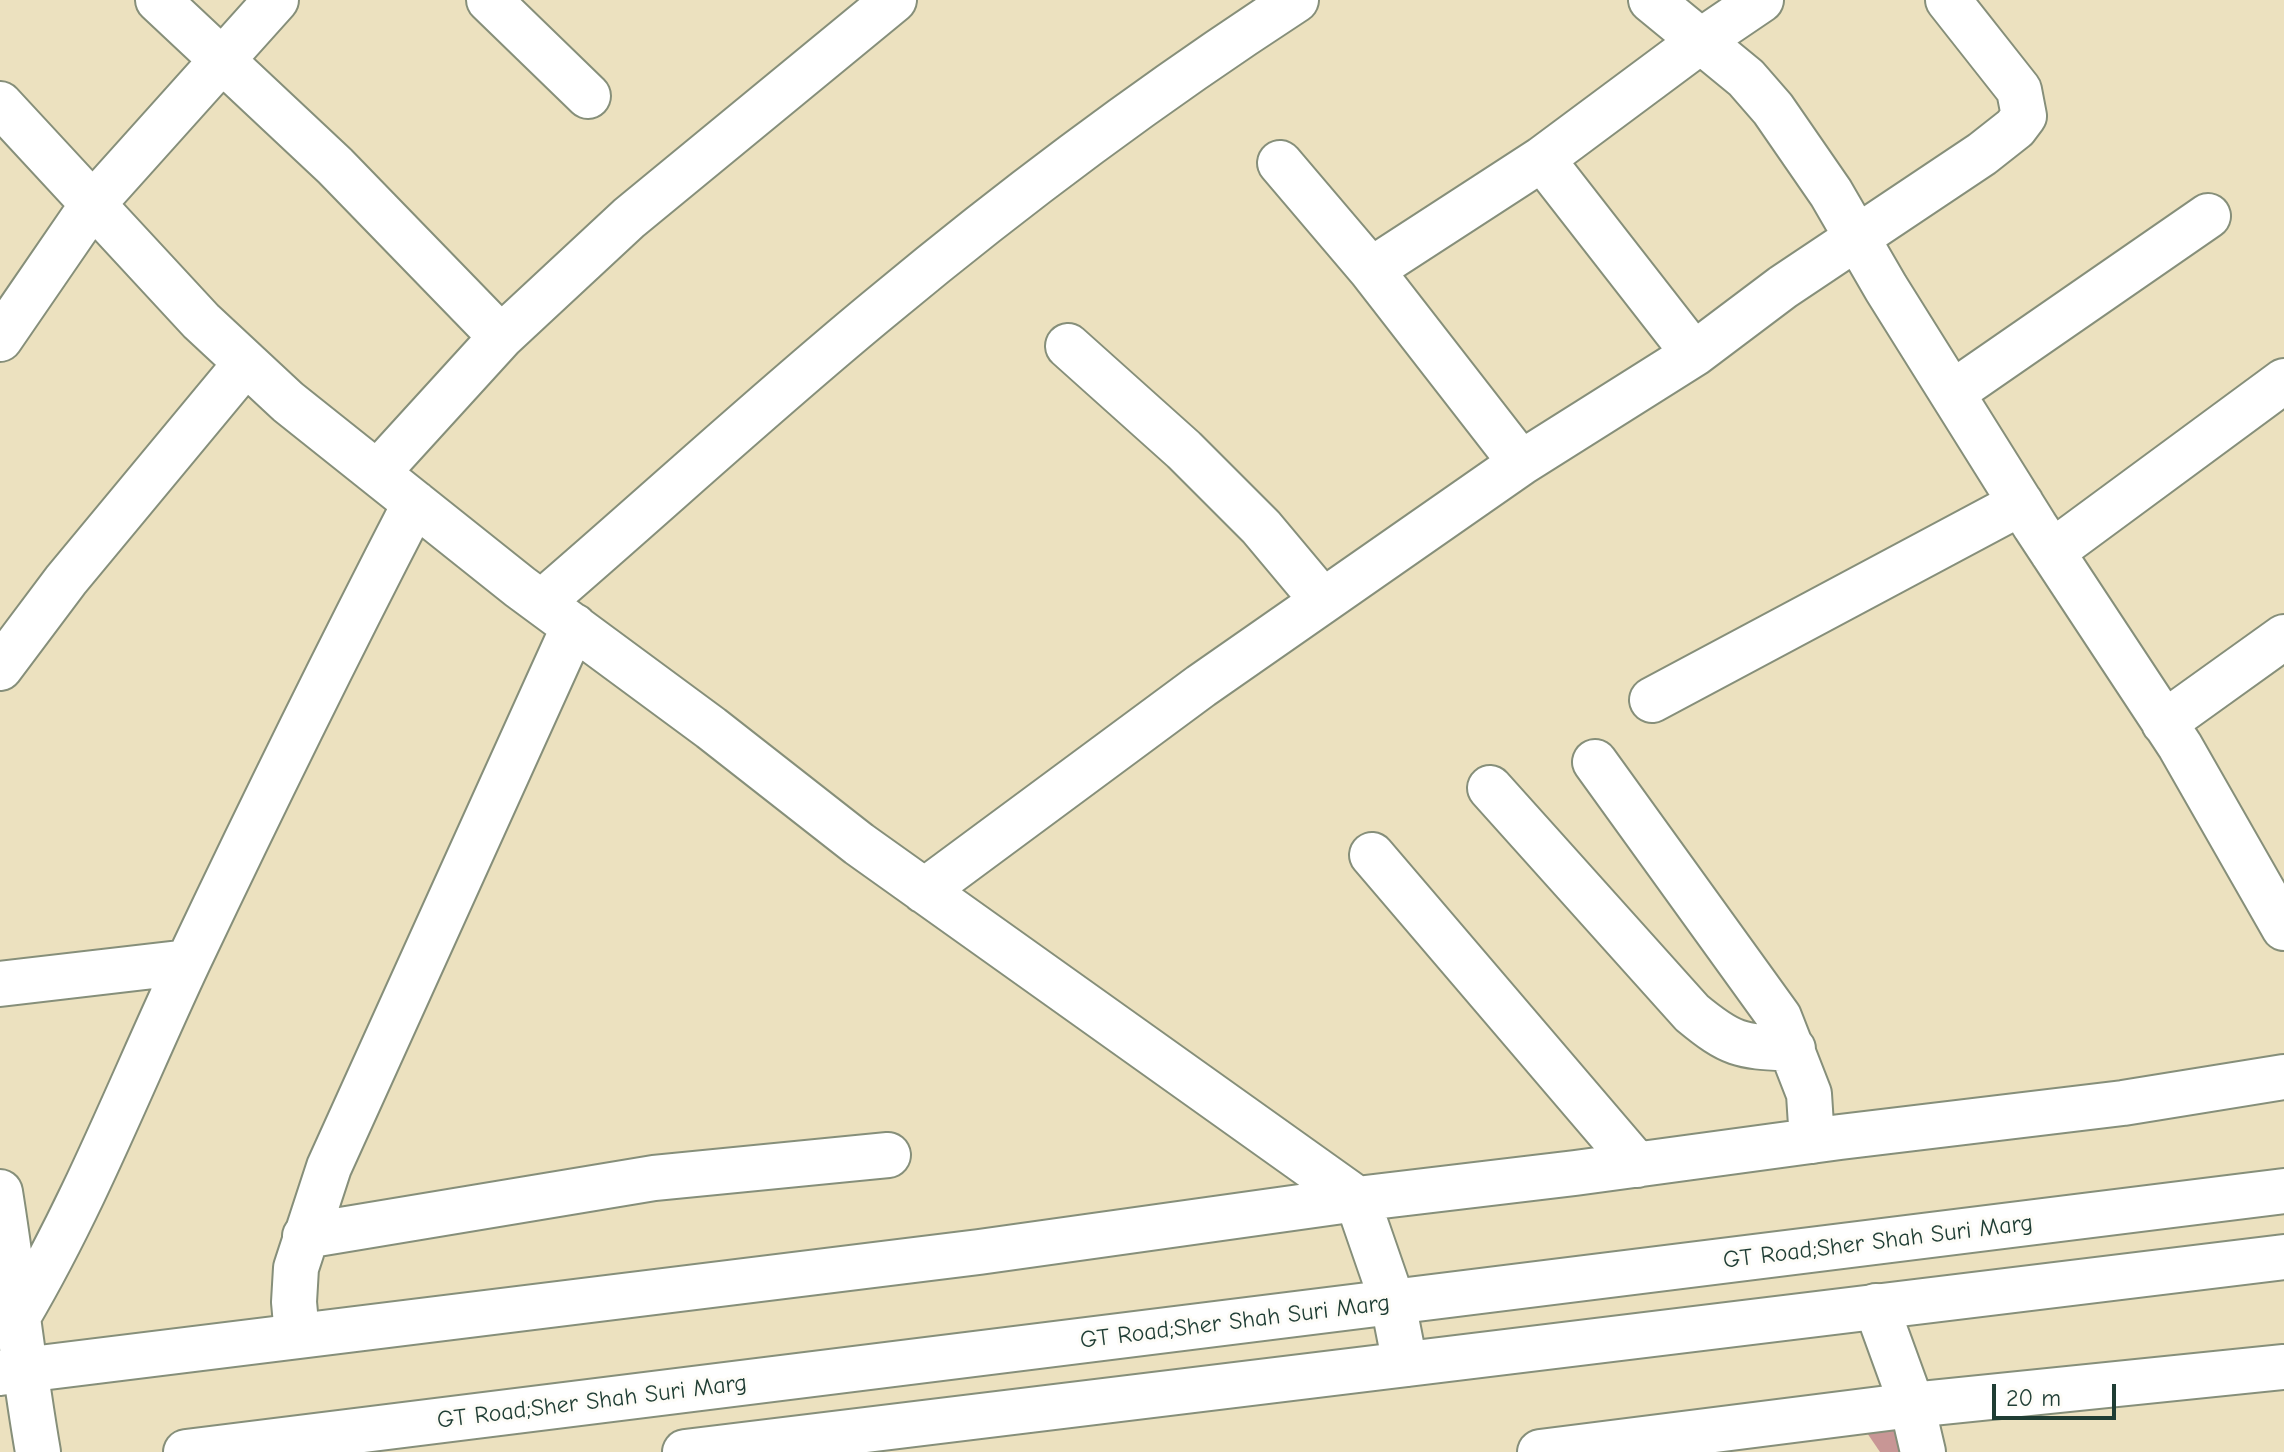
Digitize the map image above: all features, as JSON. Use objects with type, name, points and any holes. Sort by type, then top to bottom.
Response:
[{"type":"street","points":[[158,0],[346,177],[501,337]]},
{"type":"street","points":[[0,339],[92,205],[276,0]]},
{"type":"street","points":[[489,0],[588,96]]},
{"type":"street","points":[[377,473],[501,337],[629,218],[894,0]]},
{"type":"street","points":[[297,1335],[294,1302],[296,1268],[305,1236],[336,1153],[558,614],[885,304],[1052,172],[1229,44],[1296,0]]},
{"type":"street","points":[[1651,0],[1746,78],[1773,109],[1857,236],[1886,288],[2021,503],[2164,723],[2284,928]]},
{"type":"street","points":[[1371,270],[1542,159],[1761,0]]},
{"type":"street","points":[[924,891],[1151,721],[1521,463],[1694,354],[1857,236],[1982,154],[2015,128],[2024,116],[2019,90],[1948,0]]},
{"type":"street","points":[[0,104],[201,321],[288,402],[558,614],[924,891],[1357,1199],[1393,1303],[1405,1364]]},
{"type":"street","points":[[1542,159],[1694,354]]},
{"type":"street","points":[[1280,163],[1371,270],[1521,463]]},
{"type":"street","points":[[1952,393],[2208,216]]},
{"type":"street","points":[[1068,346],[1184,450],[1261,527],[1323,601]]},
{"type":"street","points":[[0,668],[66,580],[246,363]]},
{"type":"street","points":[[2052,552],[2284,381]]},
{"type":"street","points":[[19,1315],[53,1259],[188,962],[316,695],[415,503]]},
{"type":"street","points":[[1652,700],[2021,503]]},
{"type":"street","points":[[2164,723],[2284,637]]},
{"type":"street","points":[[1595,762],[1779,1017],[1809,1094],[1812,1141]]},
{"type":"street","points":[[1490,788],[1692,1013],[1720,1036],[1746,1047],[1793,1049]]},
{"type":"street","points":[[1372,855],[1637,1165]]},
{"type":"street","points":[[0,984],[188,962]]},
{"type":"street","points":[[12,1372],[979,1252],[1357,1199],[2123,1103],[2284,1077]]},
{"type":"street","points":[[305,1236],[654,1178],[888,1155]]},
{"type":"street","name":"GT Road;Sher Shah Suri Marg","points":[[186,1452],[2284,1191]]},
{"type":"street","points":[[0,1192],[19,1315],[12,1372],[38,1452]]},
{"type":"street","points":[[685,1452],[886,1440],[1405,1364],[2284,1257]]},
{"type":"street","points":[[1876,1306],[1912,1405],[1923,1452]]},
{"type":"street","points":[[1540,1452],[1912,1405],[2284,1367]]},
{"type":"building","points":[[1883,1413],[1910,1452],[1880,1452],[1863,1427]]}]
